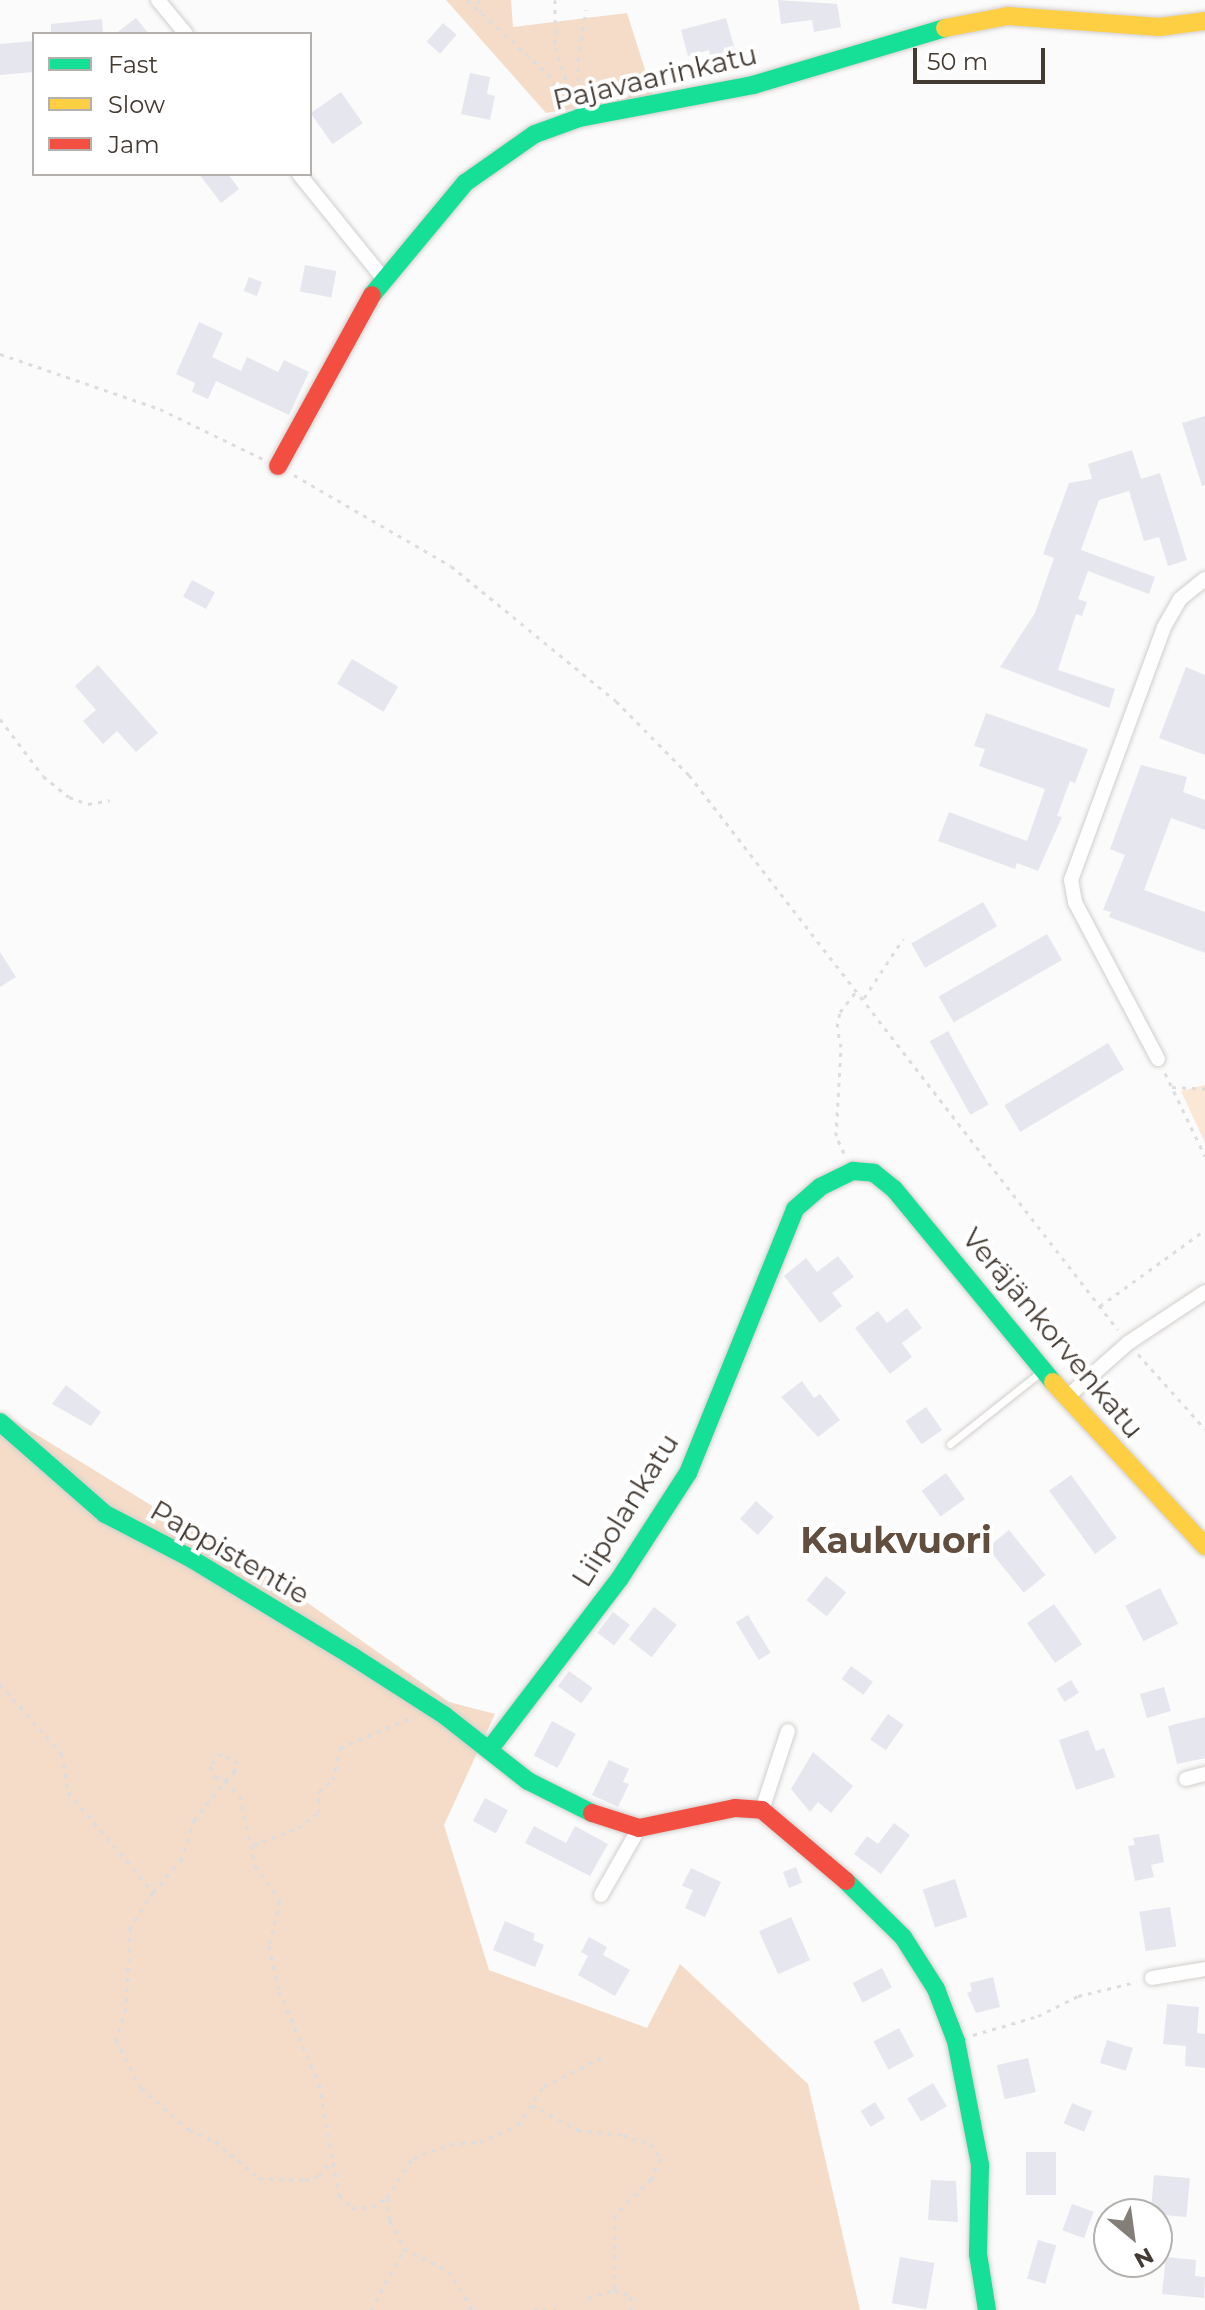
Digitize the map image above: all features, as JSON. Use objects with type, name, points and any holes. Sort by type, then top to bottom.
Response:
[{"type":"street","points":[[158,0],[184,32]]},
{"type":"street","name":"Pajavaarinkatu","points":[[278,466],[382,277],[465,183],[535,134],[579,118],[753,85],[927,32],[1008,16],[1159,27],[1205,21]]},
{"type":"street","points":[[301,176],[382,277]]},
{"type":"street","points":[[1158,1059],[1075,902],[1071,880],[1164,627],[1180,599],[1205,579]]},
{"type":"street","name":"Veräjänkorvenkatu","points":[[853,1171],[874,1173],[894,1189],[1066,1398],[1205,1546]]},
{"type":"street","name":"Liipolankatu","points":[[489,1750],[620,1578],[688,1473],[795,1209],[820,1187],[853,1171]]},
{"type":"street","points":[[1066,1398],[1128,1343],[1205,1292]]},
{"type":"street","name":"Pappistentie","points":[[0,1422],[105,1514],[190,1558],[438,1711],[528,1781],[604,1819],[639,1828]]},
{"type":"street","points":[[762,1810],[788,1731]]},
{"type":"street","points":[[1186,1779],[1205,1774]]},
{"type":"street","points":[[601,1895],[639,1828],[735,1808],[762,1810],[813,1848],[903,1937],[936,1989],[956,2041],[980,2165],[978,2254],[987,2310]]},
{"type":"street","points":[[1152,1978],[1205,1969]]},
{"type":"lane","points":[[950,1444],[1043,1370]]},
{"type":"path","points":[[467,0],[548,74],[579,118]]},
{"type":"path","points":[[478,0],[482,14]]},
{"type":"path","points":[[555,0],[555,47],[579,118]]},
{"type":"path","points":[[579,118],[578,60],[586,10]]},
{"type":"path","points":[[0,354],[160,409],[278,466],[451,566],[616,701],[689,775],[858,989],[1128,1343],[1205,1429]]},
{"type":"path","points":[[0,719],[43,776],[69,797],[88,804],[110,800]]},
{"type":"path","points":[[864,998],[903,939]]},
{"type":"path","points":[[853,1171],[836,1136],[841,1047],[837,1027],[840,1012],[858,989]]},
{"type":"path","points":[[1158,1059],[1205,1156]]},
{"type":"path","points":[[1172,1087],[1205,1089]]},
{"type":"path","points":[[1100,1306],[1205,1230]]},
{"type":"path","points":[[0,1684],[62,1754],[68,1792],[153,1892]]},
{"type":"path","points":[[253,1845],[298,1828],[319,1812],[319,1791],[333,1780],[340,1748],[438,1711]]},
{"type":"path","points":[[330,2162],[319,2176],[305,2180],[259,2178],[215,2141],[189,2130],[141,2088],[116,2040],[126,2009],[130,1928],[153,1892],[181,1861],[194,1820],[225,1781],[238,1763],[221,1753],[210,1766],[215,1777],[225,1781],[240,1796],[253,1845],[255,1866],[280,1901],[269,1946],[279,1991],[319,2084],[330,2162],[339,2195],[352,2208],[372,2207],[387,2197],[413,2158],[451,2144],[480,2142],[518,2125],[544,2086],[601,2058]]},
{"type":"path","points":[[956,2041],[1038,2016],[1078,1996],[1152,1978]]},
{"type":"path","points":[[532,2105],[578,2130],[623,2135],[650,2144],[660,2158],[651,2179],[615,2215],[614,2290]]},
{"type":"path","points":[[387,2197],[390,2221],[404,2249],[449,2271],[473,2310]]},
{"type":"path","points":[[371,2310],[404,2249]]},
{"type":"path","points":[[588,2298],[614,2290],[631,2296],[631,2310]]},
{"type":"path","points":[[533,2310],[556,2310]]},
{"type":"shaded area","points":[[446,0],[511,0],[513,27],[627,13],[653,95],[546,113]]},
{"type":"shaded area","points":[[1205,1085],[1205,1143],[1181,1091]]},
{"type":"shaded area","points":[[0,1412],[295,1594],[449,1702],[495,1714],[444,1825],[489,1970],[647,2028],[680,1964],[808,2084],[860,2310],[0,2310]]},
{"type":"building","points":[[778,0],[837,4],[841,27],[814,32],[812,20],[781,24]]},
{"type":"building","points":[[136,18],[147,32],[118,32]]},
{"type":"building","points":[[726,18],[737,57],[712,64],[709,50],[688,56],[681,30]]},
{"type":"building","points":[[102,19],[103,32],[51,32],[51,24]]},
{"type":"building","points":[[443,23],[457,35],[440,54],[427,42]]},
{"type":"building","points":[[32,41],[32,72],[0,75],[0,44]]},
{"type":"building","points":[[470,73],[490,77],[487,94],[495,96],[490,120],[461,114]]},
{"type":"building","points":[[341,92],[363,123],[332,144],[312,112]]},
{"type":"building","points":[[201,176],[229,176],[239,189],[221,203]]},
{"type":"building","points":[[305,265],[336,271],[331,298],[300,292]]},
{"type":"building","points":[[249,277],[262,282],[257,296],[244,291]]},
{"type":"building","points":[[199,322],[223,333],[212,357],[241,371],[247,357],[278,372],[284,360],[309,372],[289,415],[216,381],[208,399],[192,392],[195,383],[176,374]]},
{"type":"building","points":[[1205,416],[1205,485],[1202,486],[1182,423]]},
{"type":"building","points":[[1132,450],[1141,479],[1160,473],[1187,560],[1168,566],[1159,537],[1144,541],[1129,491],[1099,500],[1081,550],[1155,577],[1149,594],[1088,571],[1078,599],[1087,602],[1082,616],[1076,614],[1058,670],[1115,689],[1109,708],[1000,667],[1035,613],[1054,558],[1043,554],[1069,483],[1092,479],[1088,464]]},
{"type":"building","points":[[192,580],[215,592],[206,609],[183,597]]},
{"type":"building","points":[[352,659],[398,687],[383,712],[337,684]]},
{"type":"building","points":[[98,665],[158,733],[136,752],[117,731],[103,744],[83,721],[96,710],[75,686]]},
{"type":"building","points":[[1186,667],[1205,675],[1205,755],[1159,738]]},
{"type":"building","points":[[986,713],[1088,749],[1075,783],[1070,781],[1057,816],[1062,817],[1038,871],[1017,863],[1015,869],[938,841],[949,812],[1027,841],[1045,789],[979,766],[985,749],[974,746]]},
{"type":"building","points":[[1141,765],[1187,777],[1183,792],[1205,800],[1205,830],[1171,818],[1144,890],[1205,912],[1205,953],[1109,917],[1111,912],[1103,910],[1125,855],[1110,849]]},
{"type":"building","points":[[983,902],[997,926],[925,968],[911,943]]},
{"type":"building","points":[[1047,934],[1062,960],[954,1022],[939,996]]},
{"type":"building","points":[[0,952],[16,977],[0,987]]},
{"type":"building","points":[[948,1031],[989,1104],[970,1115],[930,1041]]},
{"type":"building","points":[[1108,1043],[1124,1070],[1020,1132],[1004,1105]]},
{"type":"building","points":[[838,1256],[854,1277],[832,1293],[842,1306],[820,1323],[784,1276],[806,1258],[817,1272]]},
{"type":"building","points":[[907,1308],[922,1328],[902,1343],[912,1357],[890,1374],[855,1328],[878,1311],[887,1323]]},
{"type":"building","points":[[802,1381],[814,1398],[820,1394],[840,1420],[818,1437],[781,1397]]},
{"type":"building","points":[[66,1385],[101,1412],[91,1426],[52,1404]]},
{"type":"building","points":[[926,1407],[942,1430],[922,1444],[906,1421]]},
{"type":"building","points":[[946,1473],[965,1499],[941,1517],[922,1491]]},
{"type":"building","points":[[1071,1475],[1117,1538],[1095,1554],[1049,1491]]},
{"type":"building","points":[[756,1501],[774,1517],[758,1535],[740,1519]]},
{"type":"building","points":[[1009,1530],[1046,1575],[1024,1593],[987,1548]]},
{"type":"building","points":[[826,1576],[846,1592],[827,1616],[806,1600]]},
{"type":"building","points":[[1160,1588],[1178,1624],[1143,1641],[1125,1606]]},
{"type":"building","points":[[1054,1604],[1082,1644],[1055,1663],[1027,1623]]},
{"type":"building","points":[[654,1607],[677,1625],[652,1657],[629,1639]]},
{"type":"building","points":[[613,1612],[630,1625],[614,1645],[597,1633]]},
{"type":"building","points":[[748,1615],[771,1653],[759,1660],[736,1622]]},
{"type":"building","points":[[851,1666],[873,1682],[863,1695],[842,1679]]},
{"type":"building","points":[[569,1671],[592,1688],[581,1703],[558,1686]]},
{"type":"building","points":[[1071,1680],[1079,1693],[1065,1702],[1057,1689]]},
{"type":"building","points":[[1164,1687],[1171,1711],[1147,1718],[1140,1694]]},
{"type":"building","points":[[888,1714],[904,1725],[886,1750],[870,1739]]},
{"type":"building","points":[[1205,1717],[1205,1758],[1177,1764],[1168,1726]]},
{"type":"building","points":[[552,1721],[576,1734],[558,1768],[534,1755]]},
{"type":"building","points":[[1088,1730],[1096,1751],[1104,1748],[1115,1777],[1076,1790],[1059,1740]]},
{"type":"building","points":[[813,1752],[853,1786],[831,1813],[818,1802],[810,1812],[791,1789]]},
{"type":"building","points":[[609,1760],[629,1769],[623,1782],[629,1784],[618,1807],[592,1795]]},
{"type":"building","points":[[485,1798],[508,1810],[496,1833],[473,1821]]},
{"type":"building","points":[[894,1823],[910,1835],[881,1874],[854,1854],[867,1836],[878,1844]]},
{"type":"building","points":[[534,1826],[566,1843],[575,1826],[608,1844],[590,1876],[525,1843]]},
{"type":"building","points":[[1159,1834],[1164,1862],[1151,1865],[1154,1877],[1135,1881],[1128,1846],[1135,1845],[1133,1838]]},
{"type":"building","points":[[796,1867],[802,1883],[789,1888],[783,1872]]},
{"type":"building","points":[[691,1868],[721,1882],[705,1917],[685,1908],[693,1890],[682,1886]]},
{"type":"building","points":[[955,1879],[967,1917],[935,1928],[923,1890]]},
{"type":"building","points":[[1170,1907],[1176,1947],[1146,1951],[1139,1912]]},
{"type":"building","points":[[791,1917],[810,1960],[778,1974],[759,1931]]},
{"type":"building","points":[[505,1921],[535,1934],[533,1940],[544,1945],[535,1967],[493,1950]]},
{"type":"building","points":[[589,1937],[607,1947],[603,1955],[630,1970],[615,1996],[578,1975],[588,1956],[581,1952]]},
{"type":"building","points":[[882,1968],[892,1988],[863,2003],[853,1983]]},
{"type":"building","points":[[993,1977],[1000,2007],[976,2013],[967,1993],[972,1991],[970,1983]]},
{"type":"building","points":[[1167,2004],[1199,2007],[1197,2033],[1205,2034],[1205,2068],[1185,2066],[1186,2046],[1163,2044]]},
{"type":"building","points":[[899,2028],[914,2056],[888,2070],[873,2042]]},
{"type":"building","points":[[1107,2040],[1133,2048],[1126,2071],[1100,2063]]},
{"type":"building","points":[[1028,2058],[1036,2092],[1005,2099],[997,2065]]},
{"type":"building","points":[[933,2083],[947,2106],[921,2122],[907,2098]]},
{"type":"building","points":[[875,2102],[885,2118],[871,2127],[861,2111]]},
{"type":"building","points":[[1072,2103],[1092,2111],[1084,2132],[1064,2123]]},
{"type":"building","points":[[1026,2152],[1056,2152],[1056,2195],[1026,2195]]},
{"type":"building","points":[[1154,2175],[1190,2178],[1186,2217],[1173,2216],[1173,2198],[1152,2198]]},
{"type":"building","points":[[931,2180],[956,2181],[958,2222],[928,2220]]},
{"type":"building","points":[[1072,2204],[1093,2212],[1084,2238],[1062,2230]]},
{"type":"building","points":[[1038,2240],[1056,2245],[1045,2284],[1027,2278]]},
{"type":"building","points":[[900,2257],[934,2263],[926,2309],[892,2303]]},
{"type":"building","points":[[1173,2258],[1196,2260],[1195,2276],[1205,2277],[1204,2298],[1162,2294],[1164,2278],[1173,2278]]},
{"type":"traffic: fast","points":[[372,295],[465,183],[535,134],[579,118],[753,85],[945,28]]},
{"type":"traffic: fast","points":[[489,1750],[620,1578],[688,1473],[795,1209],[820,1187],[853,1171],[874,1173],[894,1189],[1053,1382]]},
{"type":"traffic: fast","points":[[0,1422],[105,1514],[190,1558],[352,1656],[444,1715],[528,1781],[592,1813]]},
{"type":"traffic: fast","points":[[846,1881],[903,1937],[936,1989],[956,2041],[980,2165],[978,2254],[987,2310]]},
{"type":"traffic: slow","points":[[945,28],[1008,16],[1159,27],[1205,21]]},
{"type":"traffic: slow","points":[[1053,1382],[1205,1546]]},
{"type":"traffic: jam","points":[[278,466],[372,295]]},
{"type":"traffic: jam","points":[[592,1813],[639,1828],[735,1808],[762,1810],[846,1881]]},
{"type":"district","name":"Kaukvuori","points":[[896,1541]]}]
